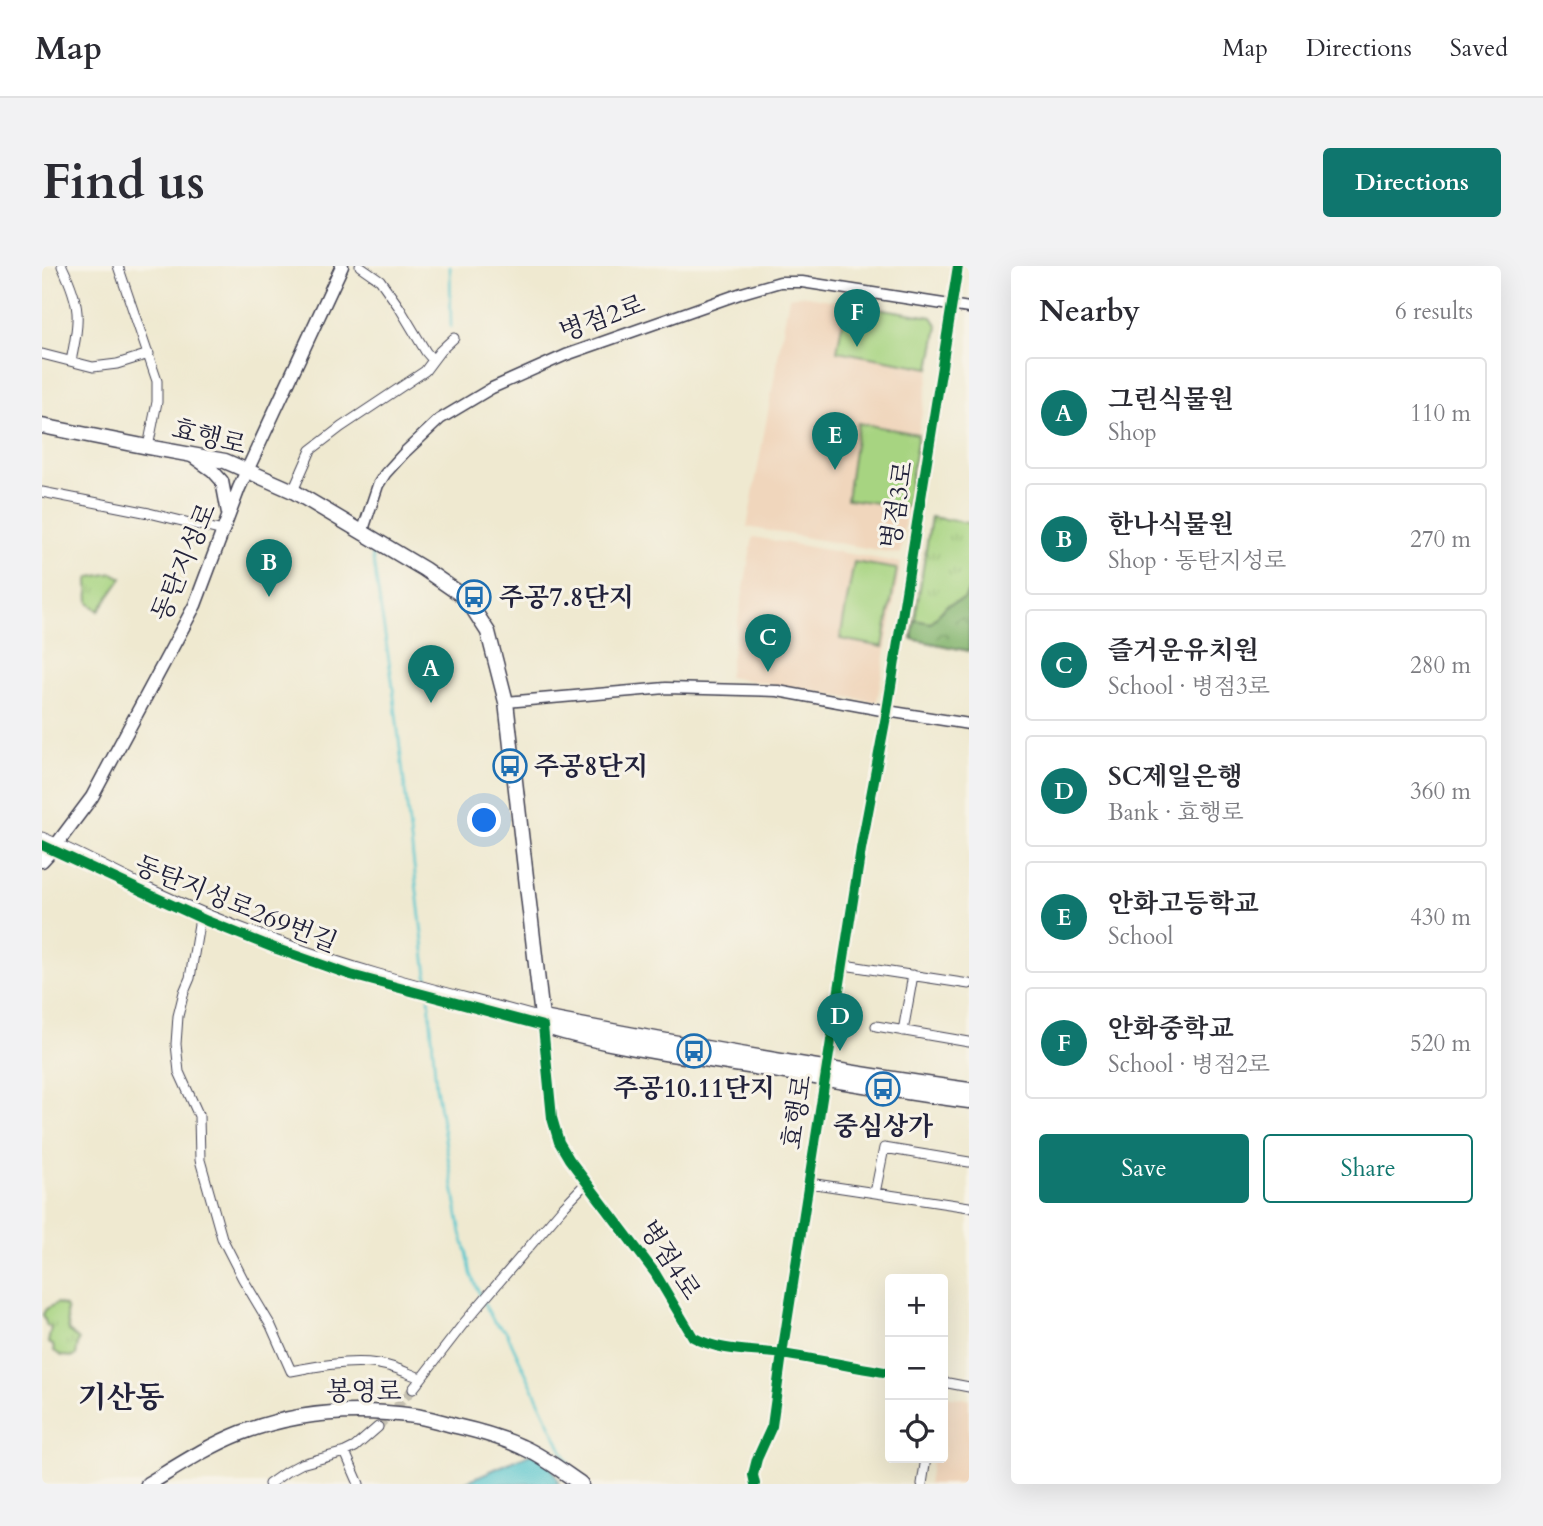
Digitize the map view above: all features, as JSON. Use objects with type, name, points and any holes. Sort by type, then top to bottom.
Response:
[{"type":"main road","name":"동탄지성로","points":[[42,861],[51,846],[92,797],[195,605],[247,471],[342,266]]},
{"type":"main road","name":"효행로","points":[[42,426],[225,461],[293,491],[424,569],[466,598],[488,632],[506,702]]},
{"type":"main road","points":[[189,454],[212,470],[222,481],[229,517]]},
{"type":"main road","points":[[506,702],[543,1022]]},
{"type":"main road","name":"효행로","points":[[543,1022],[577,1036],[651,1051],[969,1090]]},
{"type":"main road","name":"효행로","points":[[826,1073],[915,1094],[969,1101]]},
{"type":"main road","name":"봉영로","points":[[148,1484],[240,1433],[286,1419],[337,1412],[416,1416],[480,1432],[521,1446],[580,1484]]},
{"type":"street","points":[[62,266],[78,305],[78,331],[71,360]]},
{"type":"street","points":[[118,266],[157,381],[157,402],[148,447]]},
{"type":"street","points":[[360,266],[380,280],[433,360]]},
{"type":"street","name":"병점3로","points":[[887,711],[958,266]]},
{"type":"street","name":"병점2로","points":[[358,530],[385,474],[440,419],[492,388],[566,355],[728,297],[780,282],[802,282],[969,308]]},
{"type":"street","points":[[293,491],[311,450],[341,426],[425,371],[454,338]]},
{"type":"street","points":[[42,354],[93,367],[117,364],[149,354]]},
{"type":"street","points":[[42,492],[223,531]]},
{"type":"street","points":[[506,702],[666,688],[778,691],[969,724]]},
{"type":"street","name":"효행로","points":[[755,1484],[753,1475],[757,1459],[772,1426],[861,849],[887,711]]},
{"type":"street","points":[[42,837],[51,846],[210,915],[285,944],[407,987],[543,1022]]},
{"type":"street","name":"동탄지성로269번길","points":[[51,846],[124,884],[290,954],[351,975],[407,987]]},
{"type":"street","points":[[200,918],[190,978],[178,1016],[176,1044],[179,1072],[199,1116],[200,1160],[222,1238],[271,1326],[291,1371],[326,1364],[364,1364],[394,1367],[421,1378]]},
{"type":"street","points":[[844,965],[969,984]]},
{"type":"street","points":[[903,1031],[913,975]]},
{"type":"street","name":"병점4로","points":[[543,1022],[552,1118],[559,1142],[655,1273],[693,1337],[701,1342],[719,1346],[885,1372]]},
{"type":"street","points":[[876,1026],[969,1042]]},
{"type":"street","points":[[875,1193],[884,1147],[969,1161]]},
{"type":"street","points":[[413,1389],[475,1310],[587,1182]]},
{"type":"street","points":[[809,1183],[969,1206]]},
{"type":"street","points":[[948,1383],[969,1387]]},
{"type":"street","points":[[269,1484],[301,1464],[355,1447],[379,1427]]},
{"type":"street","points":[[345,1452],[359,1484]]},
{"type":"street","points":[[922,1484],[925,1463]]},
{"type":"shaded area","points":[[801,295],[932,317],[938,326],[900,554],[747,527],[789,297]]},
{"type":"shaded area","points":[[753,537],[901,563],[877,702],[728,677]]},
{"type":"shaded area","points":[[948,1397],[969,1399],[969,1484],[928,1484],[931,1463],[948,1463]]},
{"type":"green space","points":[[846,303],[932,317],[938,326],[930,368],[837,351]]},
{"type":"green space","points":[[858,423],[918,434],[907,507],[847,499]]},
{"type":"green space","points":[[931,517],[969,523],[969,651],[912,639]]},
{"type":"green space","points":[[854,562],[897,569],[883,647],[840,639]]},
{"type":"green space","points":[[113,573],[122,578],[99,611],[89,603],[88,580]]},
{"type":"green space","points":[[969,589],[969,651],[912,639],[915,620],[931,623],[947,605],[964,599]]},
{"type":"green space","points":[[57,1303],[65,1306],[69,1331],[79,1340],[74,1357],[62,1356],[48,1343],[51,1327],[47,1326],[43,1314]]},
{"type":"water","points":[[543,1448],[559,1484],[461,1484]]},
{"type":"waterway","points":[[450,266],[451,327]]},
{"type":"waterway","points":[[371,547],[392,680],[428,984]]},
{"type":"waterway","points":[[429,998],[436,1087],[461,1233],[471,1274],[481,1297]]},
{"type":"waterway","points":[[484,1303],[494,1322],[506,1331],[571,1469]]},
{"type":"tunnel","points":[[378,1427],[413,1389]]},
{"type":"cycle path","points":[[755,1484],[753,1475],[757,1459],[772,1426],[861,849],[887,711],[958,266]]},
{"type":"cycle path","points":[[42,845],[207,921],[277,949],[351,975],[543,1026],[552,1118],[559,1142],[655,1273],[693,1337],[725,1348],[783,1354],[885,1372]]},
{"type":"place","name":"안화중학교","points":[[857,347]]},
{"type":"place","name":"안화고등학교","points":[[835,470]]},
{"type":"place","name":"한나식물원","points":[[269,597]]},
{"type":"place","name":"주공7.8단지","points":[[474,597]]},
{"type":"place","name":"즐거운유치원","points":[[768,672]]},
{"type":"place","name":"그린식물원","points":[[431,703]]},
{"type":"place","name":"주공8단지","points":[[510,766]]},
{"type":"place","name":"주공10.11단지","points":[[694,1051]]},
{"type":"place","name":"SC제일은행","points":[[840,1051]]},
{"type":"place","name":"중심상가","points":[[883,1089]]},
{"type":"district","name":"기산동","points":[[121,1397]]}]
